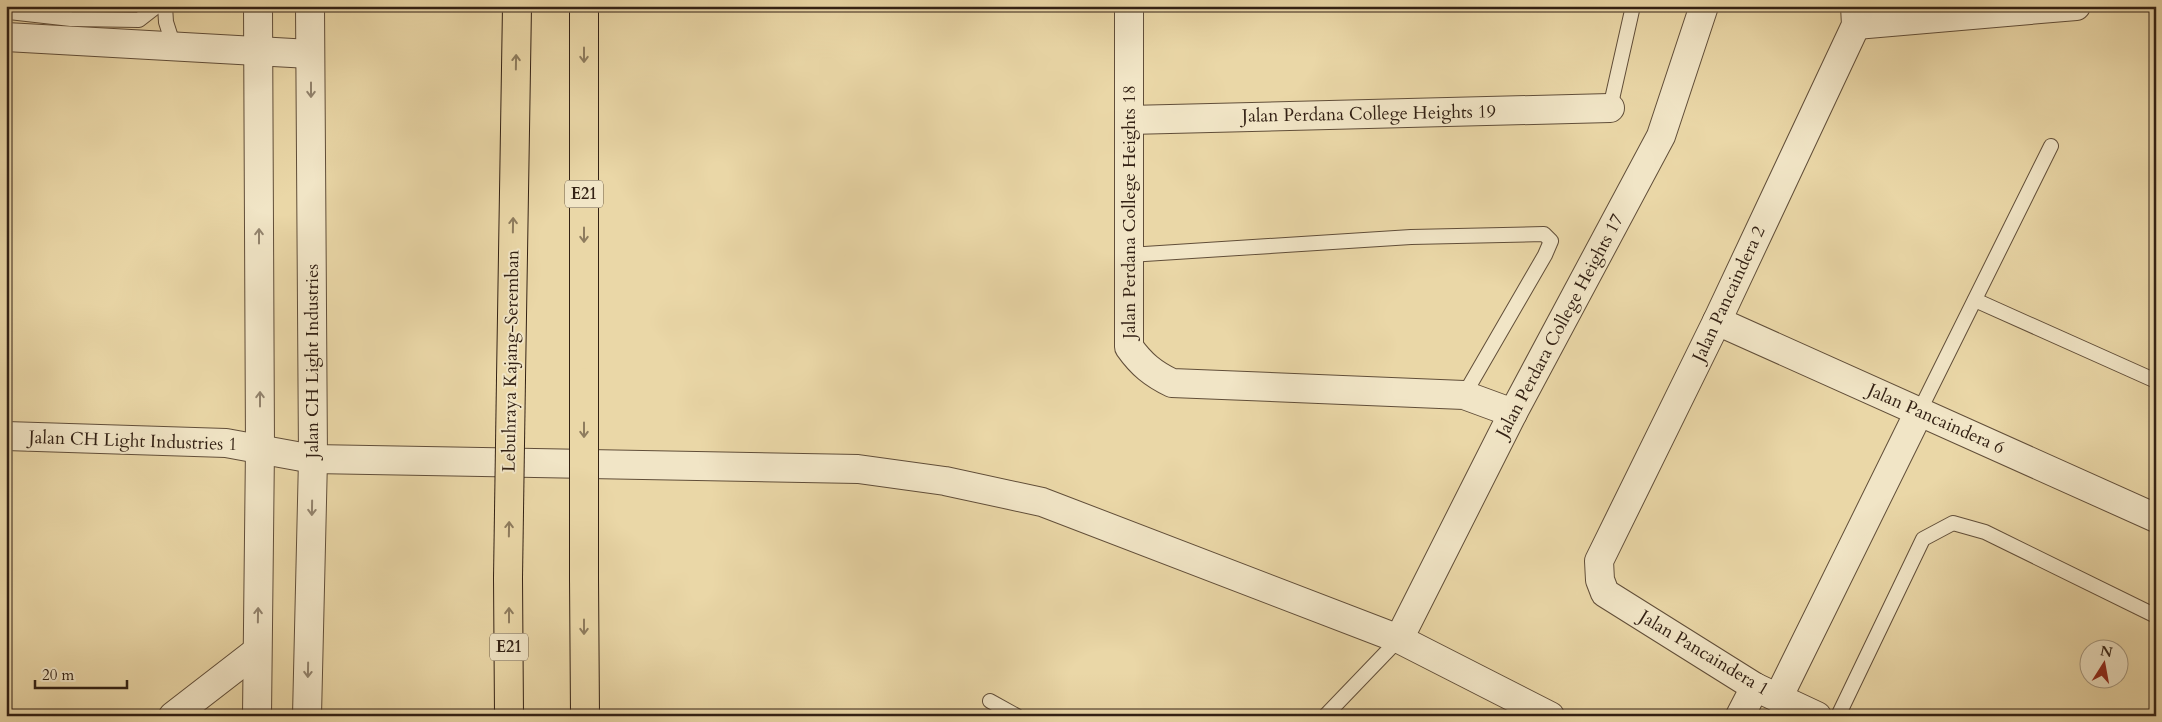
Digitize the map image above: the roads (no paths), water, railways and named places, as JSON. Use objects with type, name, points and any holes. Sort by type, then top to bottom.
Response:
[{"type":"highway","name":"Lebuhraya Kajang-Seremban","points":[[509,716],[508,578],[516,6]]},
{"type":"highway","name":"E21","points":[[584,6],[585,716]]},
{"type":"street","points":[[257,716],[260,448],[258,6]]},
{"type":"street","name":"Jalan CH Light Industries","points":[[307,716],[313,459],[310,6]]},
{"type":"street","name":"Jalan Perdana College Heights 18","points":[[1129,6],[1129,347],[1141,363],[1156,375],[1172,383],[1464,394],[1512,413]]},
{"type":"street","name":"Jalan Perdara College Heights 17","points":[[1399,639],[1512,413],[1661,136],[1704,6]]},
{"type":"street","points":[[1855,15],[2076,6]]},
{"type":"street","name":"Jalan Pancaindera 2","points":[[1600,580],[1598,561],[1717,321],[1855,15]]},
{"type":"street","points":[[8,23],[174,47],[310,54]]},
{"type":"street","name":"Jalan Perdana College Heights 19","points":[[1129,120],[1610,108]]},
{"type":"street","name":"Jalan Pancaindera 6","points":[[1717,321],[2156,518]]},
{"type":"street","points":[[1740,716],[1766,692],[1920,412]]},
{"type":"street","name":"Jalan CH Light Industries 1","points":[[6,436],[226,443],[313,459],[858,469],[944,480],[1042,502],[1399,639],[1550,716]]},
{"type":"street","name":"Jalan Pancaindera 1","points":[[1600,580],[1606,593],[1766,692],[1817,716]]},
{"type":"street","points":[[173,716],[258,652]]},
{"type":"lane","points":[[8,23],[71,19],[139,20],[157,6]]},
{"type":"lane","points":[[165,6],[166,22],[174,47]]},
{"type":"lane","points":[[1610,108],[1633,6]]},
{"type":"lane","points":[[1920,412],[2051,146]]},
{"type":"lane","points":[[1129,256],[1411,238],[1544,234],[1551,241],[1545,254],[1464,394]]},
{"type":"lane","points":[[1975,300],[2156,381]]},
{"type":"lane","points":[[1838,716],[1923,539],[1953,523],[1984,532],[2156,616]]},
{"type":"lane","points":[[1325,716],[1399,639]]},
{"type":"lane","points":[[990,701],[1017,716]]}]
